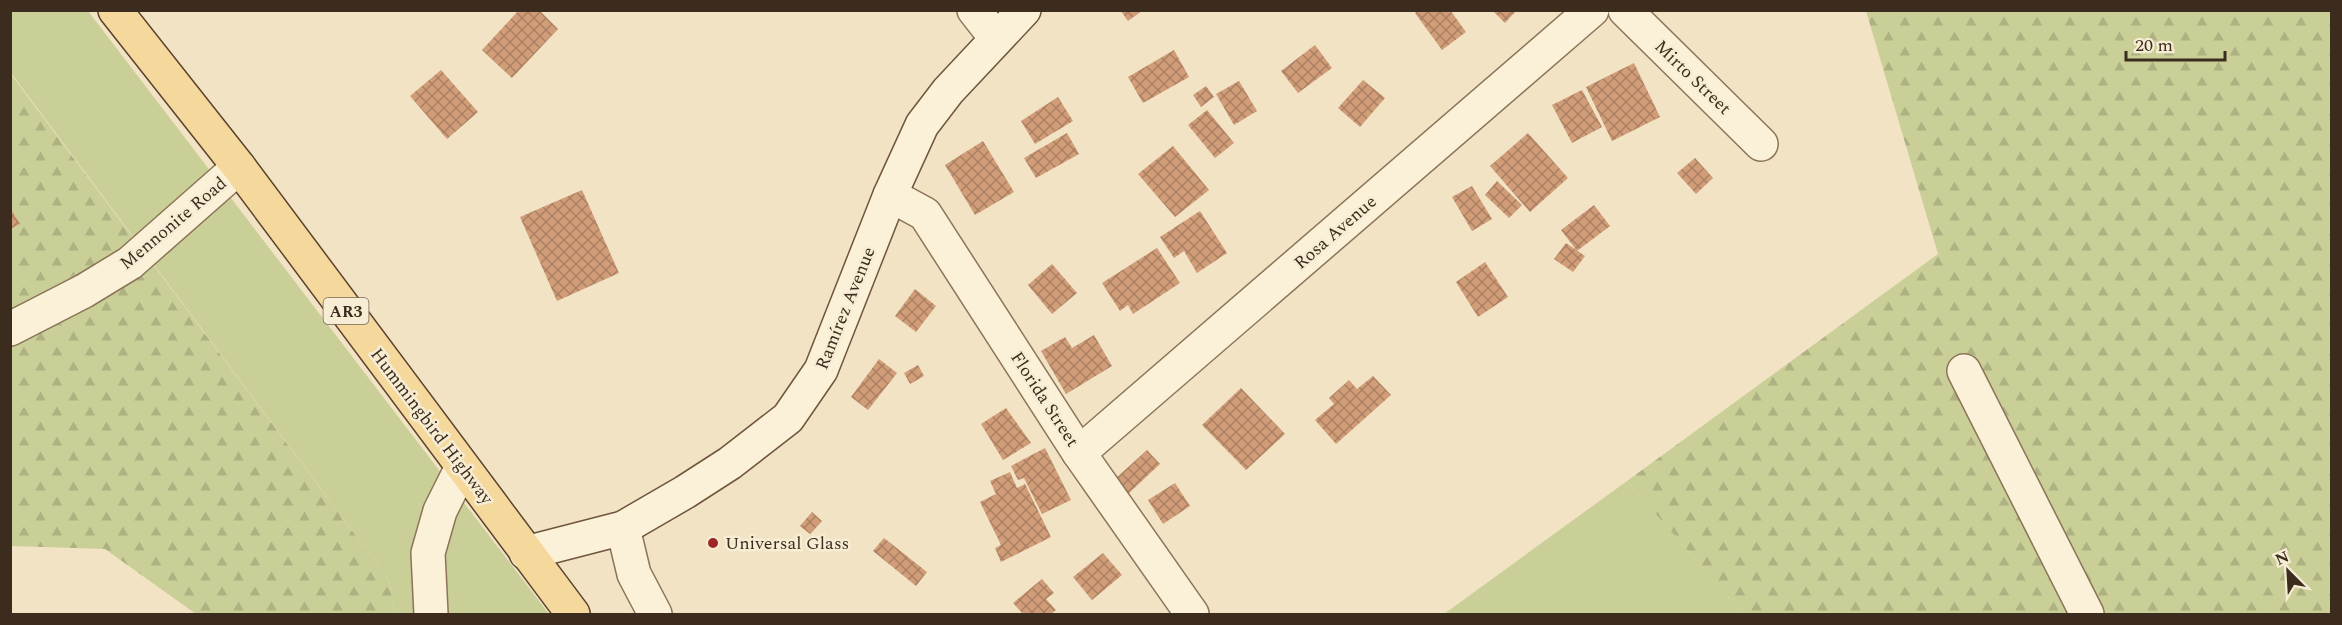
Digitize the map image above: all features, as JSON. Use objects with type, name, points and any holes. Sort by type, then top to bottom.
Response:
[{"type":"main road","name":"Hummingbird Highway","points":[[115,10],[239,167],[573,615]]},
{"type":"street","points":[[974,10],[996,38]]},
{"type":"street","name":"Ramírez Avenue","points":[[526,553],[623,528],[730,463],[789,418],[821,370],[890,195],[921,125],[948,91],[1024,10]]},
{"type":"street","name":"Rosa Avenue","points":[[1079,453],[1592,10]]},
{"type":"street","name":"Mirto Street","points":[[1625,10],[1761,144]]},
{"type":"street","name":"Mennonite Road","points":[[10,329],[84,291],[129,263],[239,167]]},
{"type":"street","name":"Florida Street","points":[[890,195],[925,214],[1079,453],[1192,614]]},
{"type":"street","points":[[1964,371],[2087,615]]},
{"type":"street","points":[[431,615],[428,554],[440,511],[462,468]]},
{"type":"street","points":[[623,528],[634,574],[655,615]]},
{"type":"green space","points":[[11,11],[88,11],[549,614],[395,614],[389,580],[11,73]]},
{"type":"green space","points":[[1866,11],[2331,11],[2331,614],[1743,614],[1627,481],[1938,254]]},
{"type":"green space","points":[[10,73],[389,580],[395,614],[196,614],[105,549],[11,546]]},
{"type":"green space","points":[[1627,481],[1743,614],[1444,614]]},
{"type":"building","points":[[519,10],[539,10],[558,29],[512,78],[482,50]]},
{"type":"building","points":[[1120,10],[1143,10],[1128,21]]},
{"type":"building","points":[[1419,10],[1450,10],[1466,32],[1442,50],[1415,13]]},
{"type":"building","points":[[1492,10],[1517,10],[1505,23]]},
{"type":"building","points":[[1315,45],[1332,68],[1298,93],[1281,71]]},
{"type":"building","points":[[1174,50],[1189,77],[1143,103],[1128,77]]},
{"type":"building","points":[[1634,63],[1660,117],[1612,141],[1586,87]]},
{"type":"building","points":[[441,70],[478,112],[447,139],[410,96]]},
{"type":"building","points":[[1363,80],[1385,98],[1360,127],[1338,108]]},
{"type":"building","points":[[1239,81],[1257,111],[1234,125],[1216,94]]},
{"type":"building","points":[[1206,86],[1214,97],[1201,107],[1193,95]]},
{"type":"building","points":[[1582,90],[1602,127],[1572,143],[1552,105]]},
{"type":"building","points":[[1058,97],[1073,121],[1035,144],[1021,121]]},
{"type":"building","points":[[1207,110],[1234,143],[1215,158],[1188,125]]},
{"type":"building","points":[[1067,133],[1079,154],[1036,178],[1024,158]]},
{"type":"building","points":[[1528,133],[1568,178],[1530,212],[1490,166]]},
{"type":"building","points":[[983,141],[1014,192],[975,215],[945,165]]},
{"type":"building","points":[[1173,146],[1209,190],[1175,217],[1138,174]]},
{"type":"building","points":[[1695,158],[1713,178],[1696,194],[1677,173]]},
{"type":"building","points":[[1497,181],[1522,205],[1509,218],[1485,195]]},
{"type":"building","points":[[1472,186],[1492,219],[1472,231],[1452,197]]},
{"type":"building","points":[[582,190],[619,273],[557,301],[520,217]]},
{"type":"building","points":[[1594,205],[1610,226],[1577,251],[1561,230]]},
{"type":"building","points":[[10,208],[20,224],[10,229]]},
{"type":"building","points":[[1200,211],[1227,253],[1197,273],[1184,251],[1174,258],[1160,237]]},
{"type":"building","points":[[1566,243],[1585,256],[1573,272],[1554,259]]},
{"type":"building","points":[[1157,248],[1180,283],[1133,314],[1128,305],[1120,311],[1102,283]]},
{"type":"building","points":[[1485,262],[1508,297],[1478,317],[1456,282]]},
{"type":"building","points":[[1052,264],[1077,293],[1052,314],[1028,285]]},
{"type":"building","points":[[915,289],[936,306],[916,332],[895,316]]},
{"type":"building","points":[[1094,335],[1112,366],[1066,394],[1041,351],[1065,337],[1072,348]]},
{"type":"building","points":[[879,359],[897,373],[868,410],[851,397]]},
{"type":"building","points":[[918,365],[924,376],[910,384],[904,373]]},
{"type":"building","points":[[1373,376],[1391,395],[1336,444],[1315,420],[1334,404],[1329,398],[1349,380],[1357,389]]},
{"type":"building","points":[[1241,388],[1285,434],[1246,470],[1202,425]]},
{"type":"building","points":[[1006,408],[1031,443],[1003,460],[981,424]]},
{"type":"building","points":[[1045,448],[1071,500],[1042,514],[1024,478],[1018,480],[1011,466]]},
{"type":"building","points":[[1147,450],[1160,464],[1128,494],[1115,479]]},
{"type":"building","points":[[1010,472],[1017,488],[1025,484],[1051,537],[1001,562],[995,548],[1001,545],[980,502],[996,494],[990,481]]},
{"type":"building","points":[[1175,483],[1190,506],[1163,524],[1148,500]]},
{"type":"building","points":[[812,512],[822,521],[810,534],[800,526]]},
{"type":"building","points":[[884,538],[927,572],[916,586],[873,551]]},
{"type":"building","points":[[1103,553],[1122,575],[1092,600],[1073,577]]},
{"type":"building","points":[[1042,579],[1054,593],[1046,599],[1056,610],[1051,614],[1023,614],[1013,603]]},
{"type":"place","name":"Universal Glass","points":[[713,543]]}]
